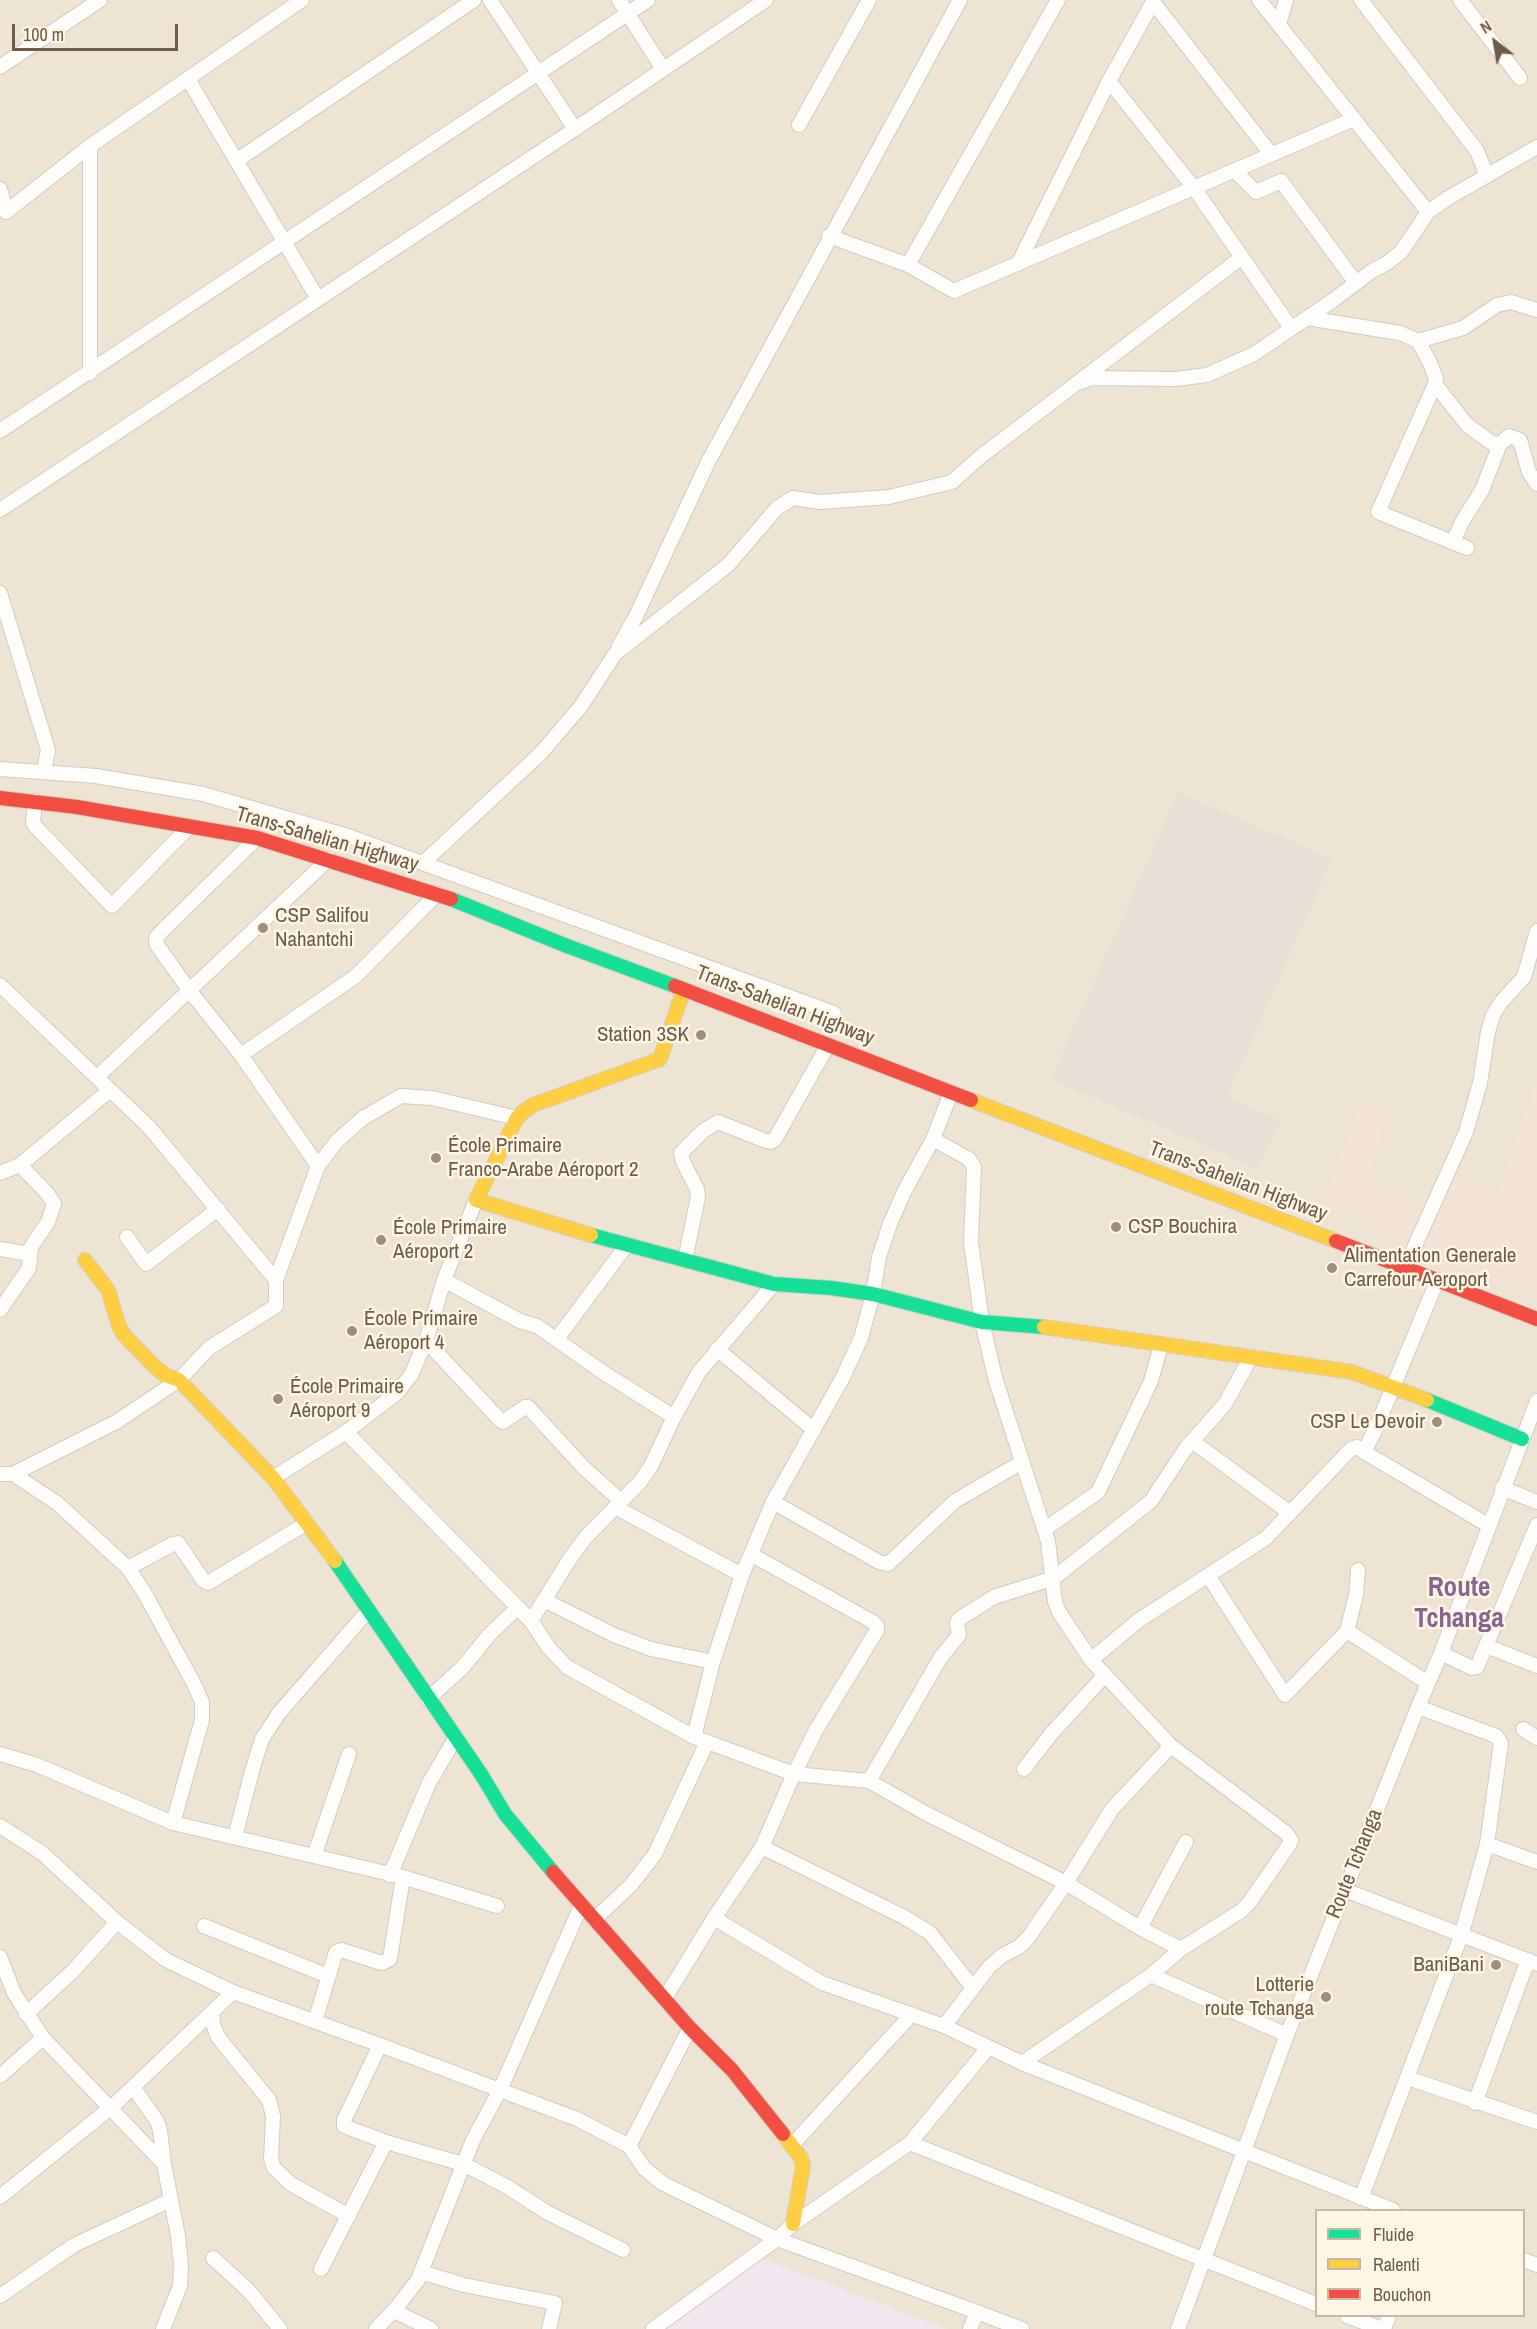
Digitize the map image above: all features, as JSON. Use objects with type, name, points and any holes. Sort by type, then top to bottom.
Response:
[{"type":"main road","name":"Trans-Sahelian Highway","points":[[0,798],[35,801],[257,838],[437,894],[1537,1319]]},
{"type":"main road","points":[[684,989],[660,1059],[533,1105],[517,1118],[476,1200],[626,1246],[774,1284],[873,1294],[982,1322],[1066,1329],[1352,1372],[1522,1439]]},
{"type":"main road","points":[[85,1260],[108,1290],[124,1335],[165,1376],[178,1380],[273,1478],[307,1523],[456,1737],[504,1814],[581,1906],[690,2028],[732,2070],[792,2145],[801,2158],[803,2166],[794,2224]]},
{"type":"street","points":[[0,67],[100,0]]},
{"type":"street","points":[[277,0],[285,12]]},
{"type":"street","points":[[0,189],[6,212],[90,146],[302,0]]},
{"type":"street","points":[[236,161],[474,0]]},
{"type":"street","points":[[490,0],[575,129]]},
{"type":"street","points":[[619,0],[663,69]]},
{"type":"street","points":[[0,431],[648,0]]},
{"type":"street","points":[[799,125],[869,0]]},
{"type":"street","points":[[424,862],[541,753],[581,706],[615,654],[636,616],[708,462],[829,236],[960,0]]},
{"type":"street","points":[[908,265],[1058,0]]},
{"type":"street","points":[[1259,0],[1428,212]]},
{"type":"street","points":[[1279,24],[1286,0]]},
{"type":"street","points":[[1361,0],[1477,151],[1487,176]]},
{"type":"street","points":[[1460,0],[1520,78]]},
{"type":"street","points":[[1018,264],[1109,81],[1153,1],[1271,154]]},
{"type":"street","points":[[0,510],[575,129],[757,2]]},
{"type":"street","points":[[188,79],[318,299]]},
{"type":"street","points":[[1109,81],[1194,188],[1291,328]]},
{"type":"street","points":[[829,236],[908,265],[954,291],[1354,119]]},
{"type":"street","points":[[90,146],[90,373]]},
{"type":"street","points":[[1073,386],[1090,378],[1176,379],[1207,375],[1254,354],[1401,252],[1428,212],[1537,147]]},
{"type":"street","points":[[1234,170],[1256,192],[1281,181],[1356,283]]},
{"type":"street","points":[[615,654],[728,565],[777,508],[793,498],[820,502],[889,497],[952,482],[980,457],[1242,257]]},
{"type":"street","points":[[1418,341],[1463,328],[1497,305],[1511,302],[1537,310]]},
{"type":"street","points":[[1307,318],[1400,333],[1418,341],[1430,363],[1436,379],[1435,384],[1378,512],[1467,548]]},
{"type":"street","points":[[1435,384],[1467,425],[1492,443],[1500,444]]},
{"type":"street","points":[[1454,542],[1462,522],[1482,490],[1500,444],[1509,436],[1520,440],[1528,472],[1537,484]]},
{"type":"street","points":[[0,592],[48,750],[44,771]]},
{"type":"street","points":[[0,769],[96,776],[203,794],[348,836],[834,1013]]},
{"type":"street","points":[[35,801],[33,822],[35,826],[112,906],[190,826]]},
{"type":"street","points":[[257,838],[156,938],[161,952],[241,1055],[318,1166]]},
{"type":"street","points":[[97,1077],[328,859]]},
{"type":"street","points":[[241,1055],[356,976],[437,894]]},
{"type":"street","points":[[1405,1268],[1466,1132],[1480,1083],[1493,1015],[1502,1001],[1531,978],[1537,931]]},
{"type":"street","points":[[0,985],[149,1127],[276,1280]]},
{"type":"street","points":[[685,1260],[698,1197],[697,1189],[683,1162],[681,1153],[703,1131],[718,1122],[771,1142],[775,1139],[828,1045]]},
{"type":"street","points":[[0,1173],[20,1165],[110,1090]]},
{"type":"street","points":[[594,1920],[631,1885],[655,1854],[701,1740],[713,1662],[742,1575],[773,1502],[814,1430],[861,1338],[873,1294],[879,1257],[890,1224],[933,1138],[951,1093]]},
{"type":"street","points":[[7,1474],[116,1422],[178,1380],[209,1348],[276,1306],[276,1280],[318,1166],[337,1141],[363,1118],[401,1096],[432,1098],[517,1118]]},
{"type":"street","points":[[933,1138],[969,1159],[974,1167],[971,1242],[982,1322],[996,1381],[1045,1529],[1054,1578],[1055,1602],[1059,1612],[1091,1660],[1171,1746],[1286,1833],[1291,1840],[1249,1903],[1231,1918],[1181,1949],[1151,1975],[1022,2063]]},
{"type":"street","points":[[0,1310],[29,1268],[31,1247],[48,1222],[53,1200],[20,1165]]},
{"type":"street","points":[[273,1478],[346,1432],[397,1393],[411,1375],[426,1341],[444,1280],[476,1200]]},
{"type":"street","points":[[127,1237],[146,1264],[218,1209]]},
{"type":"street","points":[[556,1340],[626,1246]]},
{"type":"street","points":[[0,1249],[30,1254]]},
{"type":"street","points":[[444,1280],[520,1321],[537,1326],[674,1417]]},
{"type":"street","points":[[1364,1452],[1394,1387],[1437,1281]]},
{"type":"street","points":[[531,1621],[586,1537],[632,1492],[651,1466],[690,1385],[717,1349],[774,1284]]},
{"type":"street","points":[[426,1341],[501,1421],[528,1407],[618,1504],[742,1575]]},
{"type":"street","points":[[1045,1529],[1098,1492],[1151,1381],[1161,1345]]},
{"type":"street","points":[[717,1349],[814,1430]]},
{"type":"street","points":[[869,1781],[941,1657],[959,1635],[957,1623],[959,1619],[994,1597],[1054,1578],[1151,1501],[1192,1441],[1225,1404],[1251,1357]]},
{"type":"street","name":"Route Tchanga","points":[[1178,2329],[1287,2035],[1441,1653],[1537,1401]]},
{"type":"street","points":[[346,1432],[531,1621],[556,1657],[567,1667],[701,1740],[794,1774],[869,1781],[927,1814],[1066,1883],[1140,1928],[1181,1949]]},
{"type":"street","points":[[1192,1441],[1290,1513]]},
{"type":"street","points":[[1091,1660],[1139,1620],[1209,1577],[1266,1538],[1351,1449],[1357,1448],[1488,1526]]},
{"type":"street","points":[[773,1502],[879,1562],[888,1564],[954,1501],[1023,1462]]},
{"type":"street","points":[[7,1474],[57,1503],[128,1568],[159,1620],[202,1702],[202,1719],[173,1823]]},
{"type":"street","points":[[1502,1488],[1537,1502]]},
{"type":"street","points":[[128,1568],[178,1543],[203,1580],[208,1583],[307,1523]]},
{"type":"street","points":[[1441,1653],[1475,1668],[1537,1525]]},
{"type":"street","points":[[665,1998],[714,1918],[762,1847],[794,1774],[820,1723],[877,1630],[873,1622],[752,1555]]},
{"type":"street","points":[[1209,1577],[1285,1695],[1347,1631],[1356,1595],[1358,1570]]},
{"type":"street","points":[[544,1600],[614,1635],[642,1645],[713,1662]]},
{"type":"street","points":[[428,1699],[467,1663],[489,1635],[517,1608]]},
{"type":"street","points":[[235,1837],[262,1739],[279,1713],[369,1611]]},
{"type":"street","points":[[1347,1631],[1428,1683]]},
{"type":"street","points":[[1486,1646],[1537,1666]]},
{"type":"street","points":[[1024,1768],[1051,1734],[1105,1675]]},
{"type":"street","points":[[1361,2198],[1461,1936],[1487,1844],[1501,1740],[1496,1736],[1418,1707]]},
{"type":"street","points":[[1523,1729],[1537,1738]]},
{"type":"street","points":[[315,2021],[335,1954],[338,1951],[382,1964],[390,1959],[397,1876],[433,1775],[456,1737]]},
{"type":"street","points":[[944,2026],[995,1961],[1019,1947],[1028,1938],[1066,1883],[1112,1809],[1171,1746]]},
{"type":"street","points":[[314,1856],[349,1754]]},
{"type":"street","points":[[0,1755],[37,1765],[173,1823],[397,1876],[497,1906]]},
{"type":"street","points":[[0,1826],[42,1853],[117,1922],[166,1960],[232,1992],[577,2120],[629,2146],[644,2168],[662,2183],[777,2239],[1022,2329]]},
{"type":"street","points":[[1140,1928],[1186,1842]]},
{"type":"street","points":[[1487,1844],[1537,1862]]},
{"type":"street","points":[[762,1847],[904,1917],[930,1934],[973,1988]]},
{"type":"street","points":[[1345,1890],[1532,1962],[1475,2103]]},
{"type":"street","points":[[376,2329],[394,2311],[418,2280],[481,2121],[500,2090],[581,1906]]},
{"type":"street","points":[[714,1918],[822,1983],[944,2026],[1022,2063],[1388,2209]]},
{"type":"street","points":[[26,2014],[73,1971],[117,1922]]},
{"type":"street","points":[[204,1926],[328,1976]]},
{"type":"street","points":[[0,1957],[14,1993],[43,2038],[164,2164]]},
{"type":"street","points":[[1151,1975],[1287,2035]]},
{"type":"street","points":[[1,2194],[134,2087],[232,1992]]},
{"type":"street","points":[[212,2012],[213,2024],[218,2037],[269,2100],[273,2116],[271,2159],[274,2168],[291,2184],[349,2216]]},
{"type":"street","points":[[792,2145],[912,2014]]},
{"type":"street","points":[[629,2146],[690,2028]]},
{"type":"street","points":[[0,2076],[43,2038]]},
{"type":"street","points":[[380,2045],[343,2124],[347,2128],[386,2142],[463,2164],[548,2213],[623,2250]]},
{"type":"street","points":[[653,2329],[777,2239],[794,2224],[910,2143],[988,2048]]},
{"type":"street","points":[[1408,2079],[1537,2122]]},
{"type":"street","points":[[134,2087],[157,2121],[160,2130],[178,2236],[181,2279],[178,2293],[163,2329]]},
{"type":"street","points":[[321,2269],[386,2142]]},
{"type":"street","points":[[910,2143],[1315,2303]]},
{"type":"street","points":[[0,2296],[74,2246],[171,2200]]},
{"type":"street","points":[[213,2258],[249,2291],[280,2329]]},
{"type":"street","points":[[421,2272],[464,2285],[555,2303],[549,2329]]},
{"type":"street","points":[[394,2311],[431,2329]]},
{"type":"street","points":[[970,2329],[977,2312]]},
{"type":"street","points":[[1350,2317],[1383,2329]]},
{"type":"shaded area","points":[[0,0],[1537,0],[1537,2329],[0,2329]]},
{"type":"shaded area","points":[[1178,792],[1332,859],[1227,1097],[1280,1120],[1258,1169],[1051,1079]]},
{"type":"shaded area","points":[[1537,1081],[1537,1296],[1375,1235],[1378,1223],[1324,1201],[1361,1103],[1387,1114],[1366,1180],[1428,1206],[1453,1174],[1498,1192]]},
{"type":"shaded area","points":[[761,2258],[947,2329],[661,2329]]},
{"type":"traffic: fast","points":[[451,899],[567,946],[675,986]]},
{"type":"traffic: fast","points":[[591,1235],[774,1284],[873,1294],[982,1322],[1044,1327]]},
{"type":"traffic: fast","points":[[1427,1400],[1522,1439]]},
{"type":"traffic: fast","points":[[335,1561],[481,1774],[505,1814],[553,1872]]},
{"type":"traffic: slow","points":[[591,1235],[476,1200],[517,1118],[524,1111],[533,1105],[660,1059],[684,989]]},
{"type":"traffic: slow","points":[[971,1100],[1336,1241]]},
{"type":"traffic: slow","points":[[85,1260],[108,1290],[124,1335],[154,1366],[165,1375],[179,1380],[273,1478],[335,1561]]},
{"type":"traffic: slow","points":[[1044,1327],[1352,1372],[1427,1400]]},
{"type":"traffic: slow","points":[[783,2134],[801,2158],[803,2166],[793,2224]]},
{"type":"traffic: jam","points":[[0,798],[77,807],[257,838],[451,899]]},
{"type":"traffic: jam","points":[[675,986],[971,1100]]},
{"type":"traffic: jam","points":[[1336,1241],[1537,1319]]},
{"type":"traffic: jam","points":[[553,1872],[690,2028],[732,2070],[783,2134]]},
{"type":"place","name":"CSP Salifou Nahantchi","points":[[263,928]]},
{"type":"place","name":"Station 3SK","points":[[701,1035]]},
{"type":"place","name":"École Primaire Franco-Arabe Aéroport 2","points":[[436,1158]]},
{"type":"place","name":"CSP Bouchira","points":[[1116,1227]]},
{"type":"place","name":"École Primaire Aéroport 2","points":[[381,1240]]},
{"type":"place","name":"Alimentation Generale Carrefour Aeroport","points":[[1332,1268]]},
{"type":"place","name":"École Primaire Aéroport 4","points":[[352,1331]]},
{"type":"place","name":"École Primaire Aéroport 9","points":[[278,1399]]},
{"type":"place","name":"CSP Le Devoir","points":[[1437,1422]]},
{"type":"place","name":"BaniBani","points":[[1496,1965]]},
{"type":"place","name":"Lotterie route Tchanga","points":[[1326,1997]]},
{"type":"district","name":"Route Tchanga","points":[[1459,1604]]}]
